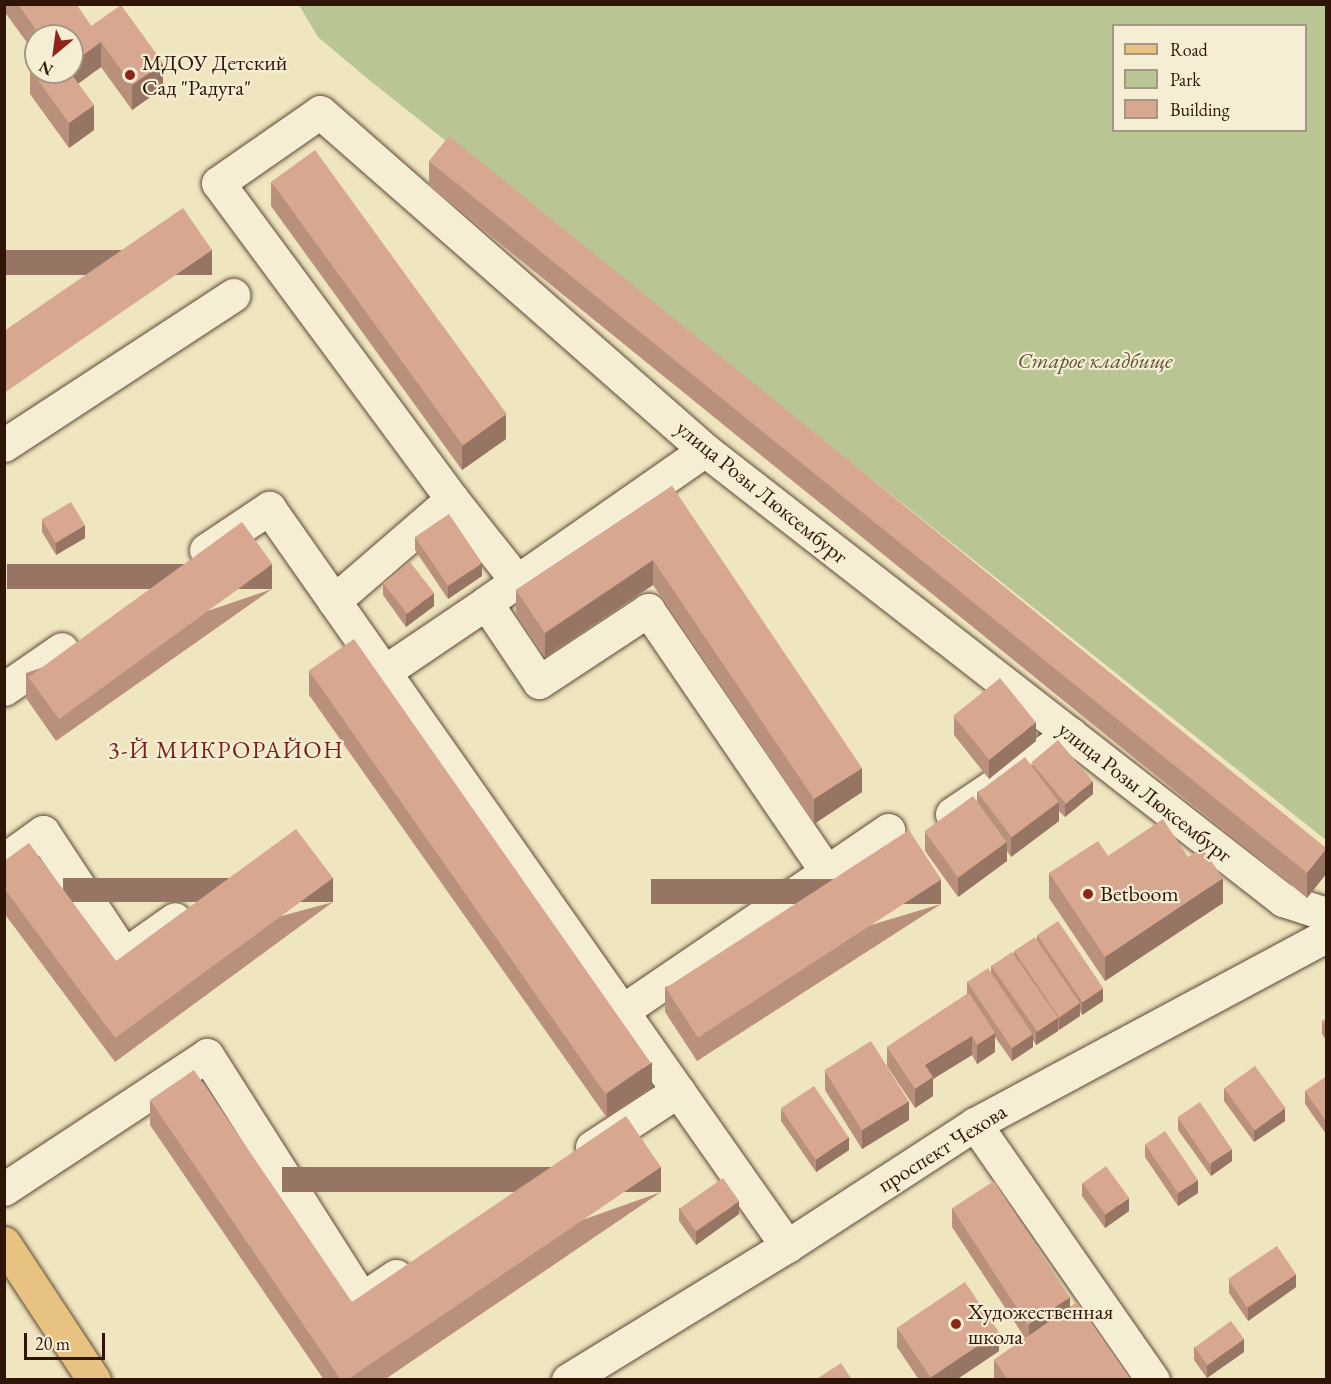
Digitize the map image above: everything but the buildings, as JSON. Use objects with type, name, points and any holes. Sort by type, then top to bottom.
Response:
[{"type":"main road","points":[[4,1243],[94,1380]]},
{"type":"street","name":"улица Розы Люксембург","points":[[452,499],[218,183],[320,112],[705,450],[1283,900],[1326,914]]},
{"type":"street","points":[[4,446],[233,295]]},
{"type":"street","points":[[384,672],[705,450]]},
{"type":"street","points":[[334,601],[452,499],[517,581]]},
{"type":"street","points":[[181,568],[269,508],[787,1246]]},
{"type":"street","points":[[486,603],[539,682],[648,610],[827,872]]},
{"type":"street","points":[[4,689],[83,635]]},
{"type":"street","points":[[952,814],[1070,734]]},
{"type":"street","points":[[622,1011],[888,830]]},
{"type":"street","points":[[4,860],[42,832],[124,955],[200,901]]},
{"type":"street","name":"проспект Чехова","points":[[572,1379],[787,1246],[975,1124],[1326,936]]},
{"type":"street","points":[[4,1189],[207,1055],[362,1299],[421,1260]]},
{"type":"street","points":[[570,1162],[678,1091]]},
{"type":"street","points":[[975,1124],[1153,1380]]},
{"type":"green space","name":"Старое кладбище","points":[[299,5],[1326,5],[1326,840],[318,37]]},
{"type":"place","name":"МДОУ Детский Сад \"Радуга\"","points":[[130,75]]},
{"type":"place","name":"Betboom","points":[[1088,894]]},
{"type":"place","name":"Художественная школа","points":[[956,1324]]},
{"type":"district","name":"3-Й МИКРОРАЙОН","points":[[226,750]]}]
